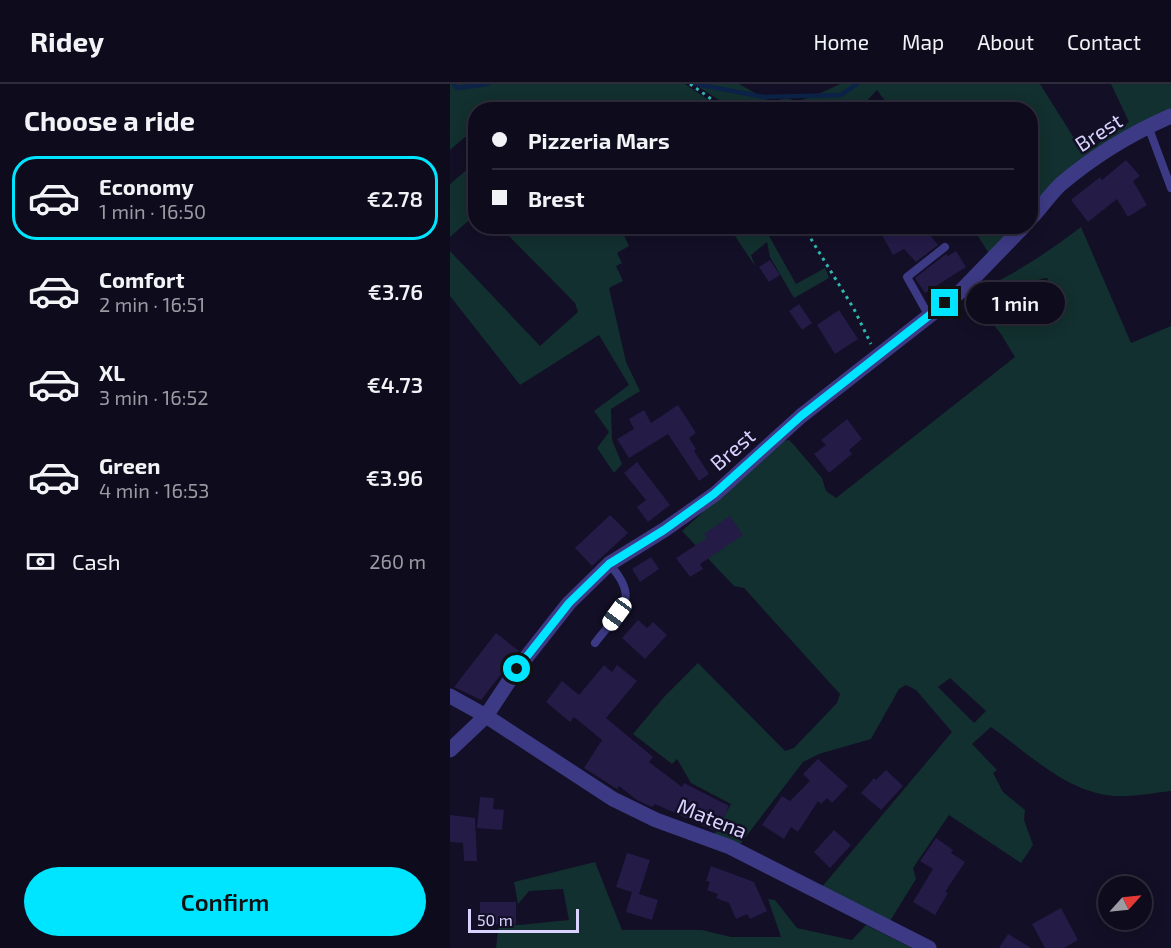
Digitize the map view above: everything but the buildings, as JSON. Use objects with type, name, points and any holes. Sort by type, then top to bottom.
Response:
[{"type":"street","name":"Brest","points":[[1038,210],[1060,185],[1122,141],[1171,116]]},
{"type":"street","name":"Brest","points":[[450,750],[486,716],[517,669],[569,603],[609,564],[664,530],[714,494],[801,416],[872,358],[961,291],[1015,234]]},
{"type":"street","points":[[450,696],[486,716]]},
{"type":"street","name":"Matena","points":[[486,716],[613,799],[656,819],[729,847],[930,948]]},
{"type":"lane","points":[[1148,126],[1171,188]]},
{"type":"lane","points":[[929,316],[907,277],[945,247]]},
{"type":"lane","points":[[596,643],[627,600],[624,583],[609,564]]},
{"type":"path","points":[[690,84],[716,102]]},
{"type":"path","points":[[808,234],[865,327],[871,343],[872,358]]},
{"type":"green space","points":[[450,84],[685,84],[712,102],[468,102],[468,138],[465,137],[450,150]]},
{"type":"green space","points":[[694,84],[739,84],[771,102],[753,102],[722,102]]},
{"type":"green space","points":[[840,84],[1040,84],[1084,154],[1129,122],[1111,84],[1171,84],[1171,110],[1038,208],[1038,102],[886,102],[877,90],[866,102],[771,102],[786,98],[797,101]]},
{"type":"green space","points":[[468,169],[468,221],[450,237],[450,184]]},
{"type":"green space","points":[[1081,227],[1131,343],[1171,326],[1171,791],[1115,796],[1081,788],[1049,770],[991,727],[972,744],[997,770],[993,773],[1003,792],[1025,810],[1024,820],[1033,845],[1021,863],[949,815],[913,868],[916,879],[890,921],[821,888],[952,732],[916,690],[906,685],[899,689],[871,739],[819,754],[803,762],[738,847],[714,835],[731,804],[691,783],[677,759],[672,764],[633,734],[664,697],[698,663],[785,751],[794,748],[837,703],[840,694],[744,588],[734,586],[682,531],[702,513],[706,505],[783,441],[789,440],[794,445],[822,478],[826,491],[836,498],[1015,357],[1001,334],[965,290],[979,280],[986,287],[999,280],[1035,259]],"holes":[[[1047,278],[1060,304],[1026,324],[1014,296],[1029,284]],[[950,678],[986,711],[974,723],[938,687]]]},
{"type":"green space","points":[[507,234],[623,234],[629,246],[617,253],[622,263],[616,266],[623,281],[609,288],[626,362],[640,391],[611,409],[612,440],[622,464],[614,473],[597,448],[609,432],[594,411],[629,385],[599,335],[520,385],[450,296],[450,251],[540,346],[578,312],[575,303]]},
{"type":"green space","points":[[734,234],[768,234],[796,284],[825,268],[829,278],[794,298],[770,257],[767,242],[751,255],[755,266]]},
{"type":"green space","points":[[976,234],[1012,234],[990,255]]},
{"type":"green space","points":[[595,862],[622,930],[702,930],[731,937],[781,937],[768,899],[775,900],[797,928],[852,940],[866,925],[912,948],[496,948],[499,924],[519,925],[569,920],[563,889],[529,891],[518,904],[514,882]]},
{"type":"waterway","points":[[454,84],[457,88],[488,84]]},
{"type":"waterway","points":[[696,84],[764,97],[841,95],[857,84]]},
{"type":"route","points":[[517,669],[569,603],[609,564],[664,530],[714,494],[758,457],[801,416],[945,303]]}]
